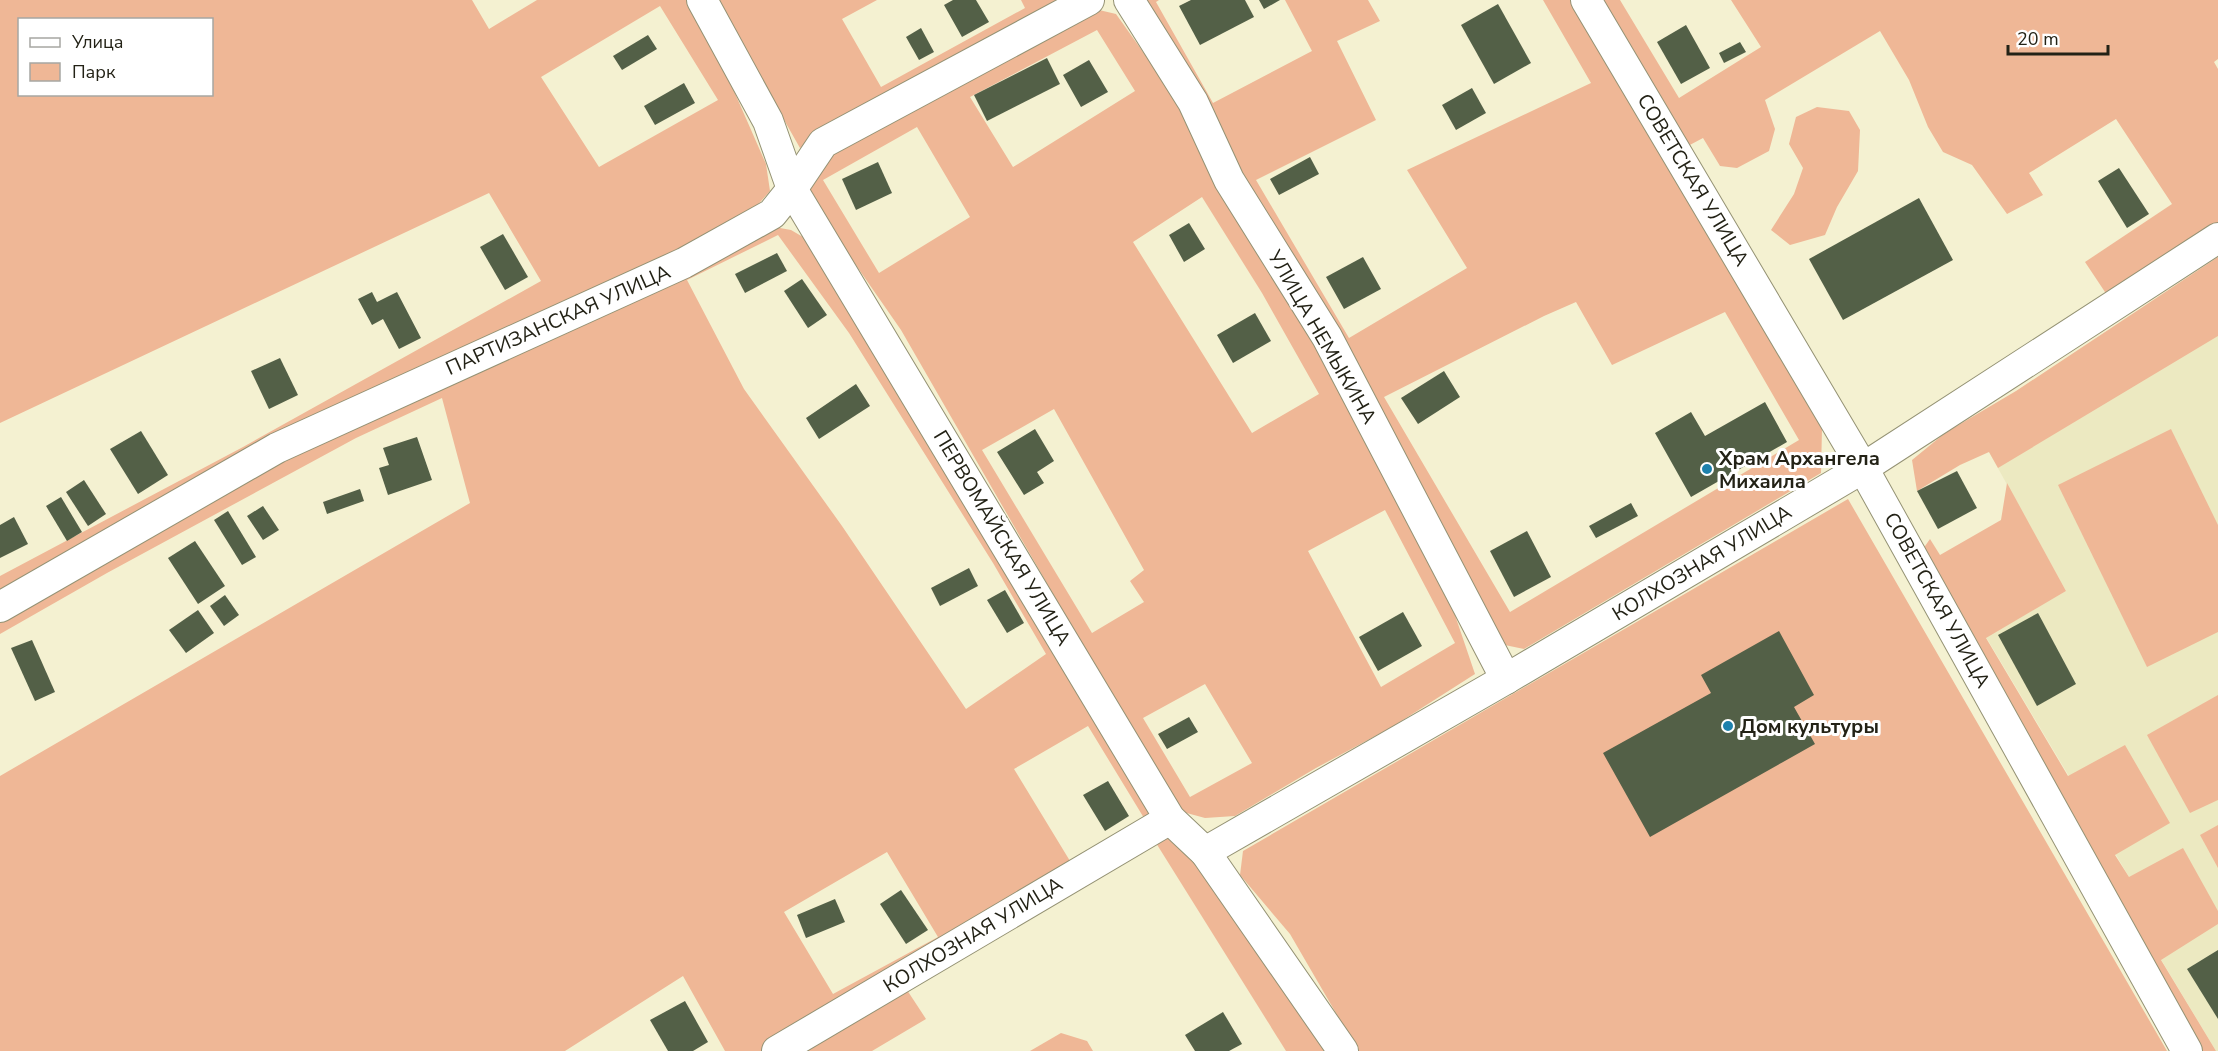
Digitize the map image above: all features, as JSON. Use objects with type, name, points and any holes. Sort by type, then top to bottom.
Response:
[{"type":"street","name":"ПЕРВОМАЙСКАЯ УЛИЦА","points":[[702,0],[768,121],[792,189],[1170,819],[1205,852],[1343,1051]]},
{"type":"street","name":"ПАРТИЗАНСКАЯ УЛИЦА","points":[[0,607],[277,448],[684,263],[772,214],[823,143],[1089,0]]},
{"type":"street","name":"УЛИЦА НЕМЫКИНА","points":[[1129,0],[1194,102],[1229,180],[1327,337],[1506,679]]},
{"type":"street","name":"СОВЕТСКАЯ УЛИЦА","points":[[1586,0],[1863,468],[2187,1051]]},
{"type":"street","name":"КОЛХОЗНАЯ УЛИЦА","points":[[1205,852],[1506,679],[1863,468],[2218,238]]},
{"type":"street","name":"КОЛХОЗНАЯ УЛИЦА","points":[[777,1051],[1170,819]]},
{"type":"shaded area","points":[[2218,316],[2218,1051],[2216,1051],[2138,921],[2150,912],[1986,637],[2066,591],[1989,452]]},
{"type":"green space","points":[[0,0],[472,0],[489,29],[537,0],[687,0],[709,34],[766,164],[770,191],[754,209],[715,235],[0,591],[0,576],[243,447],[541,281],[489,193],[0,423]],"holes":[[[660,6],[718,100],[599,167],[541,77]]]},
{"type":"green space","points":[[716,0],[877,0],[842,19],[881,87],[1025,8],[1021,0],[1067,0],[800,148]]},
{"type":"green space","points":[[1142,0],[1159,0],[1156,2],[1213,103],[1312,51],[1285,0],[1368,0],[1380,21],[1337,41],[1376,120],[1256,180],[1349,338],[1467,268],[1407,170],[1591,83],[1543,0],[1572,0],[1665,143],[1822,428],[1821,473],[1524,649],[1500,644]],"holes":[[[1576,302],[1612,365],[1725,312],[1799,440],[1510,612],[1384,397]]]},
{"type":"green space","points":[[1597,0],[1620,0],[1679,98],[1761,47],[1731,0],[2218,0],[2218,59],[2214,62],[2218,69],[2218,225],[2107,295],[2085,262],[2172,204],[2116,119],[2029,173],[2043,195],[2007,214],[1972,165],[1943,152],[1928,127],[1909,80],[1880,31],[1765,100],[1775,129],[1769,151],[1737,168],[1720,166],[1703,138],[1686,147]]},
{"type":"green space","points":[[1099,10],[1116,14],[1173,94],[1355,412],[1440,571],[1475,674],[1392,727],[1316,768],[1235,816],[1205,818],[1183,812],[1151,764],[901,330],[810,199],[806,184],[816,163]],"holes":[[[1097,30],[1135,91],[1013,167],[970,97]],[[917,127],[970,217],[879,273],[823,180]],[[1202,197],[1262,293],[1319,394],[1252,433],[1133,242]],[[1054,409],[1144,570],[1130,581],[1144,602],[1092,633],[982,450]],[[1385,510],[1455,643],[1381,687],[1308,551]],[[1205,684],[1252,763],[1190,797],[1143,718]]]},
{"type":"green space","points":[[1817,107],[1849,111],[1860,130],[1858,171],[1837,207],[1825,235],[1790,245],[1771,230],[1794,194],[1803,168],[1789,144],[1796,117]]},
{"type":"green space","points":[[769,226],[791,230],[808,240],[1158,819],[763,1051],[725,1051],[683,976],[565,1051],[0,1051],[0,776],[470,503],[442,398],[356,438],[107,573],[0,634],[0,623],[309,444]],"holes":[[[778,235],[849,333],[993,563],[1046,654],[966,709],[842,526],[744,389],[687,280]],[[1088,726],[1144,818],[1070,861],[1014,769]],[[887,852],[938,937],[833,994],[784,912]]]},
{"type":"green space","points":[[2218,257],[2218,336],[1998,468],[1989,452],[1960,465],[1917,491],[1912,460],[1945,433],[2016,391]]},
{"type":"green space","points":[[2171,429],[2218,525],[2218,632],[2147,667],[2058,485]]},
{"type":"green space","points":[[2007,483],[2066,591],[1986,638],[2068,776],[2125,745],[2170,823],[2115,855],[2129,877],[2183,848],[2218,911],[2218,924],[2161,960],[2216,1051],[2201,1051],[1911,566],[1930,539],[1940,555],[2001,520]]},
{"type":"green space","points":[[1848,499],[2167,1051],[1358,1051],[1290,934],[1240,875],[1243,851]]},
{"type":"green space","points":[[2218,695],[2218,800],[2190,813],[2147,735]]},
{"type":"green space","points":[[2218,825],[2218,868],[2200,835]]},
{"type":"green space","points":[[1173,833],[1333,1051],[1286,1051],[1156,843]]},
{"type":"green space","points":[[905,987],[926,1019],[872,1051],[795,1051]]},
{"type":"green space","points":[[1061,1033],[1087,1041],[1093,1051],[1030,1051]]},
{"type":"building","points":[[953,0],[976,0],[989,22],[962,37],[944,5]]},
{"type":"building","points":[[1191,0],[1245,0],[1254,17],[1200,45],[1179,6]]},
{"type":"building","points":[[1259,0],[1280,0],[1264,9]]},
{"type":"building","points":[[1498,4],[1531,63],[1494,84],[1461,25]]},
{"type":"building","points":[[1686,25],[1710,68],[1681,84],[1657,42]]},
{"type":"building","points":[[921,28],[934,52],[919,60],[906,37]]},
{"type":"building","points":[[648,35],[657,49],[622,70],[613,56]]},
{"type":"building","points":[[1740,42],[1746,52],[1724,63],[1719,53]]},
{"type":"building","points":[[1047,58],[1060,84],[987,121],[974,95]]},
{"type":"building","points":[[1089,60],[1108,92],[1081,107],[1063,75]]},
{"type":"building","points":[[684,83],[695,103],[655,125],[644,106]]},
{"type":"building","points":[[1472,88],[1486,113],[1456,130],[1442,105]]},
{"type":"building","points":[[1310,157],[1319,174],[1279,195],[1270,179]]},
{"type":"building","points":[[878,162],[892,193],[856,210],[842,179]]},
{"type":"building","points":[[2119,168],[2149,214],[2127,228],[2098,181]]},
{"type":"building","points":[[1919,198],[1953,260],[1843,320],[1809,259]]},
{"type":"building","points":[[1189,223],[1205,249],[1184,262],[1169,235]]},
{"type":"building","points":[[503,234],[528,277],[505,290],[480,247]]},
{"type":"building","points":[[777,253],[787,271],[745,293],[735,274]]},
{"type":"building","points":[[1363,257],[1381,289],[1344,309],[1326,277]]},
{"type":"building","points":[[802,279],[827,315],[808,328],[784,291]]},
{"type":"building","points":[[372,292],[377,302],[397,292],[421,338],[399,349],[383,319],[372,325],[358,299]]},
{"type":"building","points":[[1255,313],[1271,341],[1233,363],[1217,335]]},
{"type":"building","points":[[280,358],[298,395],[269,409],[251,371]]},
{"type":"building","points":[[1444,371],[1460,397],[1418,424],[1401,398]]},
{"type":"building","points":[[856,384],[870,406],[819,439],[806,418]]},
{"type":"building","name":"Храм Архангела Михаила","points":[[1765,402],[1787,442],[1691,497],[1655,433],[1691,412],[1705,436]]},
{"type":"building","points":[[1035,429],[1054,461],[1037,472],[1044,483],[1024,495],[997,452]]},
{"type":"building","points":[[141,431],[168,475],[138,494],[110,449]]},
{"type":"building","points":[[417,437],[432,480],[388,495],[379,468],[389,465],[383,448]]},
{"type":"building","points":[[1957,471],[1977,508],[1938,529],[1917,491]]},
{"type":"building","points":[[84,480],[106,514],[88,526],[66,492]]},
{"type":"building","points":[[360,489],[364,501],[327,514],[323,502]]},
{"type":"building","points":[[61,497],[82,532],[67,541],[46,506]]},
{"type":"building","points":[[1631,503],[1638,516],[1596,538],[1589,526]]},
{"type":"building","points":[[263,506],[279,530],[263,540],[247,516]]},
{"type":"building","points":[[228,511],[256,557],[242,565],[214,520]]},
{"type":"building","points":[[14,517],[28,544],[0,558],[0,525]]},
{"type":"building","points":[[1527,531],[1551,577],[1514,597],[1490,551]]},
{"type":"building","points":[[195,541],[225,586],[198,604],[168,558]]},
{"type":"building","points":[[969,568],[978,586],[940,606],[931,588]]},
{"type":"building","points":[[1005,590],[1024,623],[1007,633],[987,600]]},
{"type":"building","points":[[225,595],[239,615],[224,626],[210,606]]},
{"type":"building","points":[[198,610],[214,633],[186,653],[169,630]]},
{"type":"building","points":[[1403,612],[1422,646],[1378,671],[1359,637]]},
{"type":"building","points":[[2038,613],[2076,684],[2037,706],[1998,635]]},
{"type":"building","name":"Дом культуры","points":[[1779,631],[1814,695],[1794,707],[1815,744],[1650,837],[1603,753],[1711,693],[1701,675]]},
{"type":"building","points":[[32,640],[55,692],[35,701],[11,648]]},
{"type":"building","points":[[1189,717],[1198,732],[1167,749],[1158,734]]},
{"type":"building","points":[[1108,781],[1129,816],[1105,831],[1083,795]]},
{"type":"building","points":[[901,890],[928,930],[906,944],[880,904]]},
{"type":"building","points":[[835,899],[845,922],[806,938],[797,915]]},
{"type":"building","points":[[2218,950],[2218,1019],[2187,969]]},
{"type":"building","points":[[685,1001],[708,1042],[693,1051],[668,1051],[650,1020]]},
{"type":"building","points":[[1223,1012],[1242,1044],[1229,1051],[1195,1051],[1185,1035]]},
{"type":"place","name":"Храм Архангела Михаила","points":[[1707,469]]},
{"type":"place","name":"Дом культуры","points":[[1728,726]]}]
